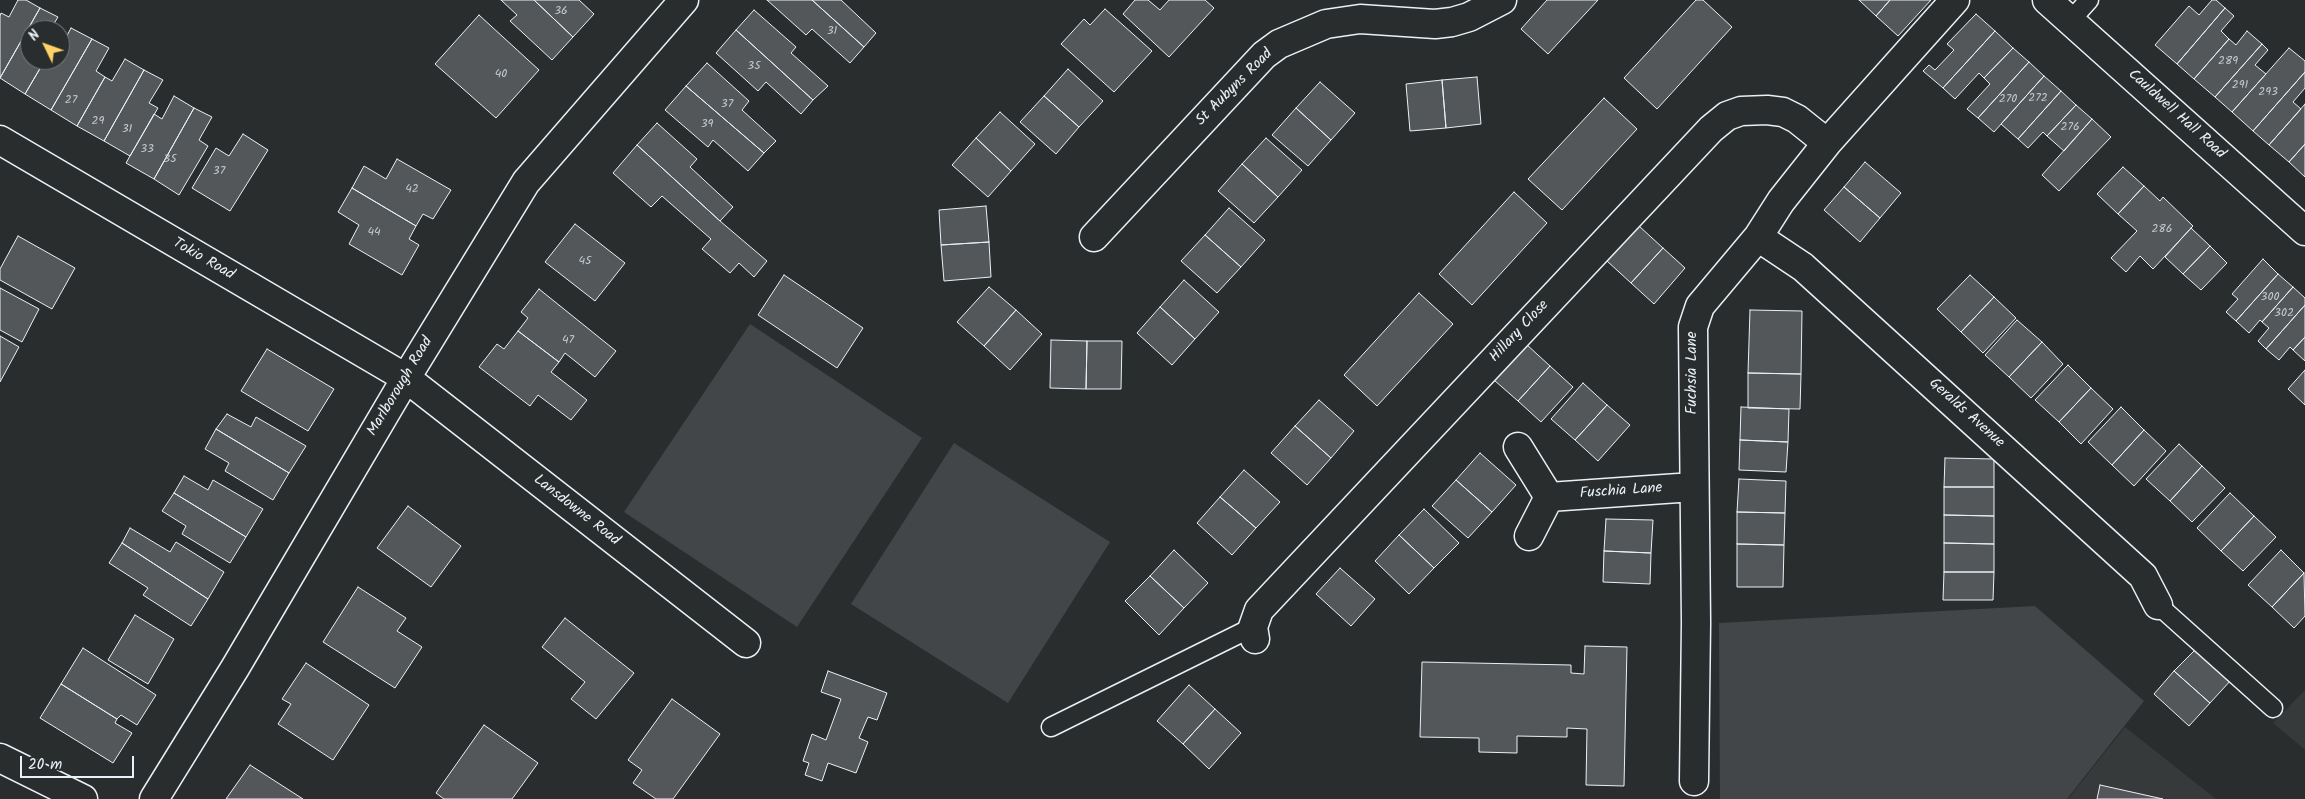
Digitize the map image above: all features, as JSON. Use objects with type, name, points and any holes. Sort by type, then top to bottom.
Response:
[{"type":"street","name":"Marlborough Road","points":[[154,799],[230,676],[406,378],[530,176],[684,0]]},
{"type":"street","name":"St Aubyns Road","points":[[1094,237],[1264,55],[1279,44],[1326,24],[1360,19],[1435,24],[1452,22],[1469,17],[1502,0]]},
{"type":"street","name":"Fuchsia Lane","points":[[1694,781],[1696,623],[1693,487],[1693,327],[1700,306],[1707,295],[1758,237],[1781,201],[1827,143],[1955,0]]},
{"type":"street","name":"Cauldwell Hall Road","points":[[2047,0],[2305,231]]},
{"type":"street","name":"Hillary Close","points":[[1254,633],[1260,610],[1711,128],[1727,116],[1741,111],[1767,110],[1783,112],[1797,119],[1827,143]]},
{"type":"street","name":"Tokio Road","points":[[2,148],[406,378]]},
{"type":"street","name":"Geralds Avenue","points":[[1758,237],[1803,267],[2143,576],[2158,606]]},
{"type":"street","name":"Lansdowne Road","points":[[406,378],[746,643]]},
{"type":"street","points":[[1518,447],[1549,497],[1529,536]]},
{"type":"street","name":"Fuschia Lane","points":[[1549,497],[1693,487]]},
{"type":"street","points":[[0,758],[83,799]]},
{"type":"lane","points":[[2071,20],[2090,0]]},
{"type":"lane","points":[[2158,606],[2273,708]]},
{"type":"lane","points":[[1052,727],[1254,633]]},
{"type":"shaded area","points":[[750,324],[922,438],[797,627],[624,512]]},
{"type":"shaded area","points":[[954,443],[1110,542],[1008,703],[851,604]]},
{"type":"shaded area","points":[[2035,606],[2144,701],[2067,799],[1720,799],[1719,623]]},
{"type":"shaded area","points":[[2305,690],[2305,750],[2273,723]]},
{"type":"shaded area","points":[[2125,727],[2216,799],[2068,799]]},
{"type":"building","points":[[18,0],[26,0],[40,8],[33,20],[20,20],[20,43],[0,78],[0,16],[1,13],[9,17]]},
{"type":"building","points":[[501,0],[534,0],[573,37],[552,60],[510,21],[517,15]]},
{"type":"building","points":[[534,0],[579,0],[594,14],[573,37]]},
{"type":"building","points":[[767,0],[812,0],[864,47],[850,63],[812,29],[806,35]]},
{"type":"building","points":[[812,0],[841,0],[876,33],[864,47]]},
{"type":"building","points":[[1135,0],[1148,0],[1160,10],[1169,0],[1205,0],[1214,8],[1169,57],[1123,14]]},
{"type":"building","points":[[1547,0],[1598,0],[1548,54],[1521,29]]},
{"type":"building","points":[[1696,0],[1703,0],[1732,27],[1657,109],[1624,78]]},
{"type":"building","points":[[1859,0],[1890,0],[1876,16]]},
{"type":"building","points":[[1890,0],[1931,0],[1898,36],[1876,16]]},
{"type":"building","points":[[2212,0],[2216,0],[2225,8],[2177,64],[2155,45],[2189,6],[2199,15]]},
{"type":"building","points":[[40,8],[58,17],[56,20],[33,20]]},
{"type":"building","points":[[2225,8],[2234,16],[2221,31],[2229,39],[2194,79],[2177,64]]},
{"type":"building","points":[[1105,9],[1152,51],[1114,92],[1061,44],[1084,19],[1090,25]]},
{"type":"building","points":[[754,10],[796,47],[791,53],[828,86],[813,100],[736,30]]},
{"type":"building","points":[[1976,14],[1995,31],[1943,88],[1923,71],[1929,65],[1935,70],[1954,50],[1947,44]]},
{"type":"building","points":[[479,15],[539,70],[496,118],[435,64]]},
{"type":"building","points":[[71,28],[92,39],[51,110],[25,94],[39,70],[70,70]]},
{"type":"building","points":[[736,30],[813,100],[801,114],[766,82],[758,91],[716,53]]},
{"type":"building","points":[[1995,31],[2013,48],[1984,78],[1979,73],[1955,99],[1943,88]]},
{"type":"building","points":[[2247,31],[2262,44],[2215,97],[2194,79],[2229,39],[2236,45]]},
{"type":"building","points":[[92,39],[109,48],[96,71],[105,77],[77,126],[51,110]]},
{"type":"building","points":[[20,43],[20,70],[39,70],[25,94],[0,78]]},
{"type":"building","points":[[2262,44],[2268,50],[2255,65],[2266,74],[2232,112],[2215,97]]},
{"type":"building","points":[[2013,48],[2029,62],[1978,118],[1967,109],[1990,84],[1984,78]]},
{"type":"building","points":[[2289,48],[2305,61],[2305,72],[2253,131],[2232,112]]},
{"type":"building","points":[[125,59],[144,70],[104,141],[77,126],[105,77],[112,81]]},
{"type":"building","points":[[2029,62],[2044,76],[1994,132],[1978,118]]},
{"type":"building","points":[[707,63],[749,101],[742,110],[776,141],[764,153],[686,86]]},
{"type":"building","points":[[1068,69],[1103,101],[1079,127],[1044,96]]},
{"type":"building","points":[[144,70],[163,80],[149,103],[158,108],[130,156],[104,141]]},
{"type":"building","points":[[2305,72],[2305,88],[2293,102],[2301,109],[2269,145],[2253,131]]},
{"type":"building","points":[[2044,76],[2061,91],[2018,139],[2001,124]]},
{"type":"building","points":[[1477,77],[1481,124],[1446,128],[1442,80]]},
{"type":"building","points":[[1442,80],[1446,128],[1410,131],[1406,84]]},
{"type":"building","points":[[1320,82],[1355,113],[1331,140],[1296,108]]},
{"type":"building","points":[[686,86],[764,153],[748,171],[713,140],[708,147],[665,110]]},
{"type":"building","points":[[2061,91],[2076,105],[2047,136],[2043,132],[2028,148],[2018,139]]},
{"type":"building","points":[[174,96],[194,108],[154,179],[126,163],[154,114],[162,119]]},
{"type":"building","points":[[1044,96],[1079,127],[1056,154],[1020,122]]},
{"type":"building","points":[[1604,98],[1637,129],[1562,210],[1528,179]]},
{"type":"building","points":[[2305,104],[2305,144],[2289,162],[2269,145]]},
{"type":"building","points":[[2076,105],[2092,119],[2064,151],[2047,136]]},
{"type":"building","points":[[194,108],[212,117],[199,140],[208,146],[179,195],[154,179]]},
{"type":"building","points":[[1296,108],[1331,140],[1308,166],[1272,135]]},
{"type":"building","points":[[1000,112],[1035,144],[1011,171],[976,138]]},
{"type":"building","points":[[2092,119],[2111,137],[2059,191],[2042,175]]},
{"type":"building","points":[[657,123],[697,159],[690,167],[733,207],[720,221],[637,145]]},
{"type":"building","points":[[243,134],[268,150],[230,211],[192,188],[216,148],[229,156]]},
{"type":"building","points":[[976,138],[1011,171],[988,197],[952,165]]},
{"type":"building","points":[[1266,138],[1302,170],[1278,197],[1242,164]]},
{"type":"building","points":[[2305,144],[2305,177],[2289,162]]},
{"type":"building","points":[[637,145],[767,261],[754,277],[739,263],[730,273],[702,249],[711,239],[662,196],[651,207],[613,173]]},
{"type":"building","points":[[397,159],[451,190],[433,219],[423,214],[416,226],[352,188],[364,166],[386,179]]},
{"type":"building","points":[[1865,162],[1901,193],[1880,218],[1844,187]]},
{"type":"building","points":[[1242,164],[1278,197],[1254,223],[1218,191]]},
{"type":"building","points":[[2123,167],[2144,186],[2118,214],[2097,194]]},
{"type":"building","points":[[2144,186],[2160,201],[2163,197],[2193,226],[2153,269],[2140,256],[2126,272],[2111,258],[2137,231],[2118,214]]},
{"type":"building","points":[[1844,187],[1880,218],[1860,242],[1824,210]]},
{"type":"building","points":[[352,188],[416,226],[409,239],[419,245],[402,275],[349,244],[359,225],[338,212]]},
{"type":"building","points":[[1514,192],[1547,223],[1472,305],[1439,274]]},
{"type":"building","points":[[986,206],[989,242],[941,245],[939,210]]},
{"type":"building","points":[[1229,208],[1265,240],[1241,267],[1205,235]]},
{"type":"building","points":[[575,224],[625,263],[595,301],[545,262]]},
{"type":"building","points":[[1639,226],[1663,248],[1631,283],[1607,261]]},
{"type":"building","points":[[2191,228],[2210,246],[2183,274],[2165,257]]},
{"type":"building","points":[[1205,235],[1241,267],[1217,293],[1181,261]]},
{"type":"building","points":[[18,236],[75,268],[52,309],[0,280],[0,269]]},
{"type":"building","points":[[989,242],[991,277],[944,281],[941,245]]},
{"type":"building","points":[[2210,246],[2227,263],[2201,290],[2183,274]]},
{"type":"building","points":[[1663,248],[1685,268],[1654,304],[1631,283]]},
{"type":"building","points":[[2263,259],[2278,274],[2236,321],[2226,312],[2238,299],[2232,294]]},
{"type":"building","points":[[2278,274],[2293,287],[2262,322],[2260,320],[2249,333],[2236,321]]},
{"type":"building","points":[[784,275],[863,328],[837,368],[758,315]]},
{"type":"building","points":[[1970,275],[1994,297],[1961,332],[1937,309]]},
{"type":"building","points":[[1184,280],[1219,312],[1195,339],[1160,307]]},
{"type":"building","points":[[989,287],[1016,310],[984,346],[957,322]]},
{"type":"building","points":[[2293,287],[2305,298],[2305,305],[2266,349],[2258,341],[2269,328],[2262,322]]},
{"type":"building","points":[[0,288],[39,309],[22,342],[0,330]]},
{"type":"building","points":[[539,289],[616,351],[595,377],[565,353],[559,362],[518,331],[528,318],[521,312]]},
{"type":"building","points":[[1419,293],[1453,324],[1377,406],[1344,375]]},
{"type":"building","points":[[1994,297],[2016,318],[1983,353],[1961,332]]},
{"type":"building","points":[[2305,305],[2305,337],[2293,350],[2290,347],[2279,360],[2266,349]]},
{"type":"building","points":[[1160,307],[1195,339],[1172,365],[1137,333]]},
{"type":"building","points":[[1016,310],[1042,334],[1010,370],[984,346]]},
{"type":"building","points":[[1750,310],[1802,311],[1801,374],[1748,373]]},
{"type":"building","points":[[2017,320],[2042,342],[2009,377],[1985,355]]},
{"type":"building","points":[[518,331],[559,362],[551,372],[587,400],[571,420],[538,395],[530,406],[479,367],[497,344],[504,349]]},
{"type":"building","points":[[0,336],[19,347],[0,382]]},
{"type":"building","points":[[2305,337],[2305,361],[2293,350]]},
{"type":"building","points":[[1051,340],[1087,341],[1086,389],[1050,388]]},
{"type":"building","points":[[1087,341],[1122,341],[1121,389],[1086,389]]},
{"type":"building","points":[[2042,342],[2063,364],[2031,398],[2009,377]]},
{"type":"building","points":[[1526,344],[1550,366],[1518,401],[1494,380]]},
{"type":"building","points":[[267,349],[334,389],[308,431],[241,391]]},
{"type":"building","points":[[2068,365],[2091,388],[2059,422],[2035,400]]},
{"type":"building","points":[[1550,366],[1573,387],[1541,422],[1518,401]]},
{"type":"building","points":[[2305,370],[2305,405],[2288,389]]},
{"type":"building","points":[[1748,373],[1801,374],[1800,409],[1748,408]]},
{"type":"building","points":[[1583,383],[1607,405],[1575,440],[1551,419]]},
{"type":"building","points":[[2091,388],[2113,409],[2081,444],[2059,422]]},
{"type":"building","points":[[1319,400],[1354,431],[1331,458],[1295,426]]},
{"type":"building","points":[[1607,405],[1630,425],[1598,461],[1575,440]]},
{"type":"building","points":[[1741,407],[1789,409],[1788,442],[1740,440]]},
{"type":"building","points":[[2121,407],[2144,430],[2112,465],[2088,442]]},
{"type":"building","points":[[227,414],[251,427],[256,417],[306,446],[289,473],[216,429]]},
{"type":"building","points":[[1295,426],[1331,458],[1307,485],[1271,453]]},
{"type":"building","points":[[216,429],[289,473],[273,500],[225,471],[229,463],[205,449]]},
{"type":"building","points":[[2144,430],[2166,451],[2134,486],[2112,465]]},
{"type":"building","points":[[1740,440],[1788,442],[1786,472],[1739,470]]},
{"type":"building","points":[[2179,444],[2202,466],[2170,501],[2146,479]]},
{"type":"building","points":[[1480,453],[1516,485],[1492,512],[1456,480]]},
{"type":"building","points":[[1945,458],[1994,459],[1994,487],[1944,487]]},
{"type":"building","points":[[2202,466],[2225,488],[2192,522],[2170,501]]},
{"type":"building","points":[[1244,470],[1280,502],[1256,528],[1220,497]]},
{"type":"building","points":[[184,476],[208,490],[213,480],[263,509],[246,537],[174,493]]},
{"type":"building","points":[[1739,479],[1786,481],[1785,513],[1737,512]]},
{"type":"building","points":[[1456,480],[1492,512],[1468,538],[1432,506]]},
{"type":"building","points":[[1944,487],[1994,487],[1994,516],[1944,515]]},
{"type":"building","points":[[174,493],[246,537],[230,563],[182,534],[186,526],[162,511]]},
{"type":"building","points":[[2230,493],[2254,516],[2221,551],[2197,528]]},
{"type":"building","points":[[1220,497],[1256,528],[1232,555],[1197,523]]},
{"type":"building","points":[[408,506],[461,546],[431,587],[377,548]]},
{"type":"building","points":[[1424,509],[1459,543],[1434,568],[1399,535]]},
{"type":"building","points":[[1737,512],[1785,513],[1784,545],[1737,544]]},
{"type":"building","points":[[1944,515],[1994,516],[1994,544],[1944,543]]},
{"type":"building","points":[[2254,516],[2276,537],[2243,571],[2221,551]]},
{"type":"building","points":[[1606,519],[1653,520],[1651,553],[1604,551]]},
{"type":"building","points":[[130,528],[170,552],[176,542],[224,572],[208,599],[122,543]]},
{"type":"building","points":[[1399,535],[1434,568],[1409,594],[1375,561]]},
{"type":"building","points":[[122,543],[208,599],[191,626],[143,595],[148,588],[109,563]]},
{"type":"building","points":[[1944,543],[1994,544],[1994,572],[1944,572]]},
{"type":"building","points":[[1737,544],[1784,545],[1783,587],[1737,587]]},
{"type":"building","points":[[1174,550],[1208,583],[1184,608],[1150,576]]},
{"type":"building","points":[[2281,550],[2304,573],[2272,607],[2248,585]]},
{"type":"building","points":[[1604,551],[1651,553],[1650,584],[1603,582]]},
{"type":"building","points":[[1340,568],[1375,599],[1351,626],[1316,594]]},
{"type":"building","points":[[1944,572],[1994,572],[1993,600],[1943,600]]},
{"type":"building","points":[[2304,573],[2305,616],[2294,628],[2272,607]]},
{"type":"building","points":[[1150,576],[1184,608],[1159,635],[1125,601]]},
{"type":"building","points":[[358,587],[406,618],[397,631],[422,647],[395,688],[323,642]]},
{"type":"building","points":[[135,615],[174,639],[148,684],[108,660]]},
{"type":"building","points":[[565,618],[634,673],[596,719],[571,699],[585,682],[542,647]]},
{"type":"building","points":[[1585,646],[1627,647],[1624,786],[1586,785],[1587,729],[1567,728],[1567,737],[1517,736],[1517,753],[1479,752],[1479,738],[1420,737],[1422,662],[1571,665],[1571,673],[1584,674]]},
{"type":"building","points":[[83,648],[156,695],[137,725],[121,715],[117,719],[61,684]]},
{"type":"building","points":[[2197,648],[2232,679],[2210,703],[2174,671]]},
{"type":"building","points":[[306,663],[369,705],[333,760],[278,724],[291,704],[282,699]]},
{"type":"building","points":[[828,671],[887,693],[877,720],[868,717],[859,738],[868,742],[856,773],[828,763],[822,781],[805,775],[809,763],[803,761],[812,734],[826,740],[841,699],[821,692]]},
{"type":"building","points":[[2174,671],[2210,703],[2189,726],[2154,694]]},
{"type":"building","points":[[61,684],[117,719],[115,723],[132,733],[113,763],[40,718]]},
{"type":"building","points":[[1189,685],[1215,709],[1183,744],[1157,721]]},
{"type":"building","points":[[672,699],[720,734],[673,799],[656,799],[633,783],[642,770],[628,760]]},
{"type":"building","points":[[1215,709],[1241,733],[1209,769],[1183,744]]},
{"type":"building","points":[[484,725],[538,763],[512,799],[444,799],[436,793]]},
{"type":"building","points":[[250,765],[303,799],[226,799]]},
{"type":"building","points":[[2100,785],[2163,799],[2097,799]]}]
